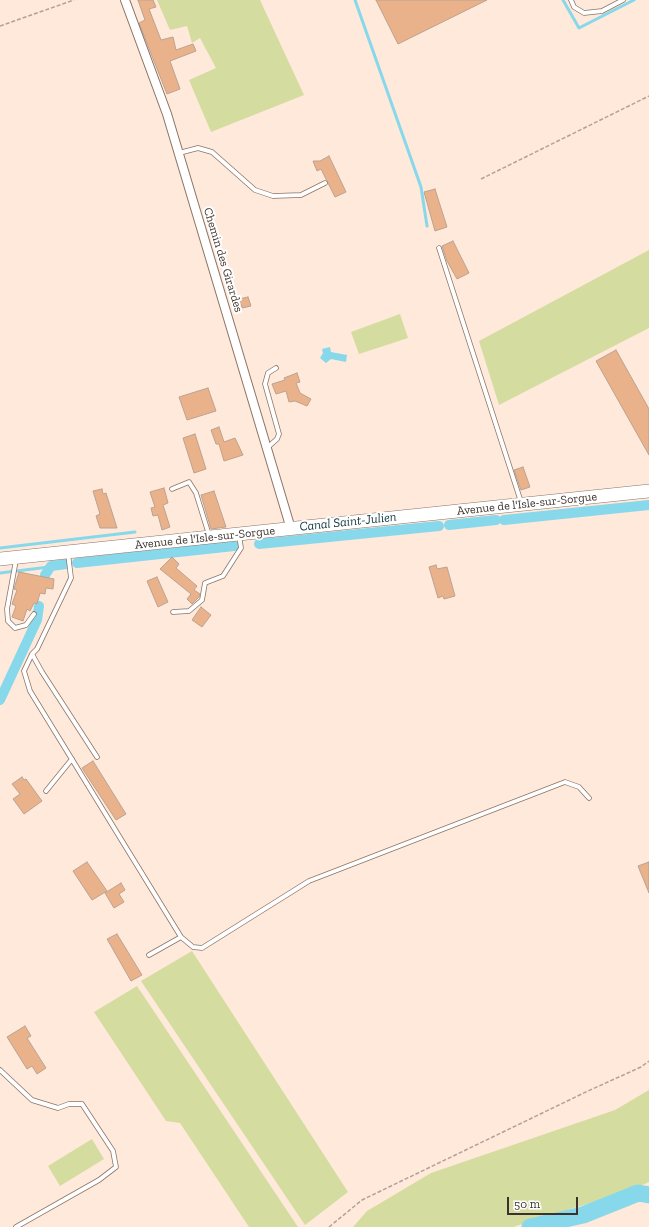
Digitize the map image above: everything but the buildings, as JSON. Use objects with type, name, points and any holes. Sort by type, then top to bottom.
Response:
[{"type":"main road","name":"Avenue de l'Isle-sur-Sorgue","points":[[0,559],[649,491]]},
{"type":"street","name":"Chemin des Girardes","points":[[125,0],[166,114],[291,529]]},
{"type":"lane","points":[[571,0],[574,7],[584,13],[602,11],[623,0]]},
{"type":"lane","points":[[178,153],[198,148],[212,152],[255,190],[273,196],[300,195],[325,183]]},
{"type":"lane","points":[[439,248],[522,504]]},
{"type":"lane","points":[[267,448],[277,439],[279,434],[265,384],[268,373],[276,368]]},
{"type":"lane","points":[[172,489],[189,482],[196,493],[210,537]]},
{"type":"lane","points":[[173,612],[189,611],[202,600],[205,583],[223,576],[241,548],[238,534]]},
{"type":"lane","points":[[68,552],[72,578],[24,672],[30,691],[180,937],[193,948],[202,948],[309,881],[565,782],[579,787],[589,798]]},
{"type":"lane","points":[[17,557],[7,609],[8,621],[15,628],[26,625],[34,614]]},
{"type":"lane","points":[[32,654],[97,757]]},
{"type":"lane","points":[[46,791],[72,759]]},
{"type":"lane","points":[[149,955],[180,937]]},
{"type":"lane","points":[[0,1070],[32,1100],[58,1108],[69,1104],[82,1104],[113,1152],[116,1167],[99,1180],[16,1227]]},
{"type":"path","points":[[0,26],[74,0]]},
{"type":"path","points":[[481,179],[649,96]]},
{"type":"path","points":[[329,1227],[362,1200],[641,1067],[649,1061]]},
{"type":"green space","points":[[157,0],[260,0],[304,95],[211,132],[189,80],[216,68],[200,38],[192,43],[187,26],[170,30]]},
{"type":"green space","points":[[649,250],[649,328],[499,405],[479,341]]},
{"type":"green space","points":[[400,314],[408,338],[359,354],[351,332]]},
{"type":"green space","points":[[192,951],[348,1192],[305,1225],[141,981]]},
{"type":"green space","points":[[137,986],[298,1227],[249,1227],[180,1123],[166,1121],[94,1012]]},
{"type":"green space","points":[[649,1090],[649,1182],[629,1191],[513,1227],[353,1227],[367,1211],[431,1173],[615,1110]]},
{"type":"green space","points":[[92,1139],[104,1159],[60,1186],[48,1166]]},
{"type":"water","points":[[330,347],[331,352],[347,355],[346,362],[331,359],[326,363],[320,358],[323,353],[322,349]]},
{"type":"waterway","points":[[355,0],[421,187],[427,226]]},
{"type":"waterway","points":[[563,0],[579,28],[634,0]]},
{"type":"waterway","name":"Canal Saint-Julien","points":[[504,520],[649,505]]},
{"type":"waterway","name":"Canal Saint-Julien","points":[[449,525],[496,520]]},
{"type":"waterway","name":"Canal Saint-Julien","points":[[259,544],[439,526]]},
{"type":"waterway","points":[[0,548],[135,532]]},
{"type":"waterway","name":"Canal Saint-Julien","points":[[77,563],[234,546]]},
{"type":"waterway","name":"Canal Saint-Julien","points":[[45,575],[51,566],[66,564]]},
{"type":"waterway","points":[[0,573],[49,567]]},
{"type":"waterway","name":"Canal Saint-Julien","points":[[0,700],[37,620],[39,606]]},
{"type":"waterway","points":[[530,1227],[583,1215],[638,1193],[649,1195]]}]
